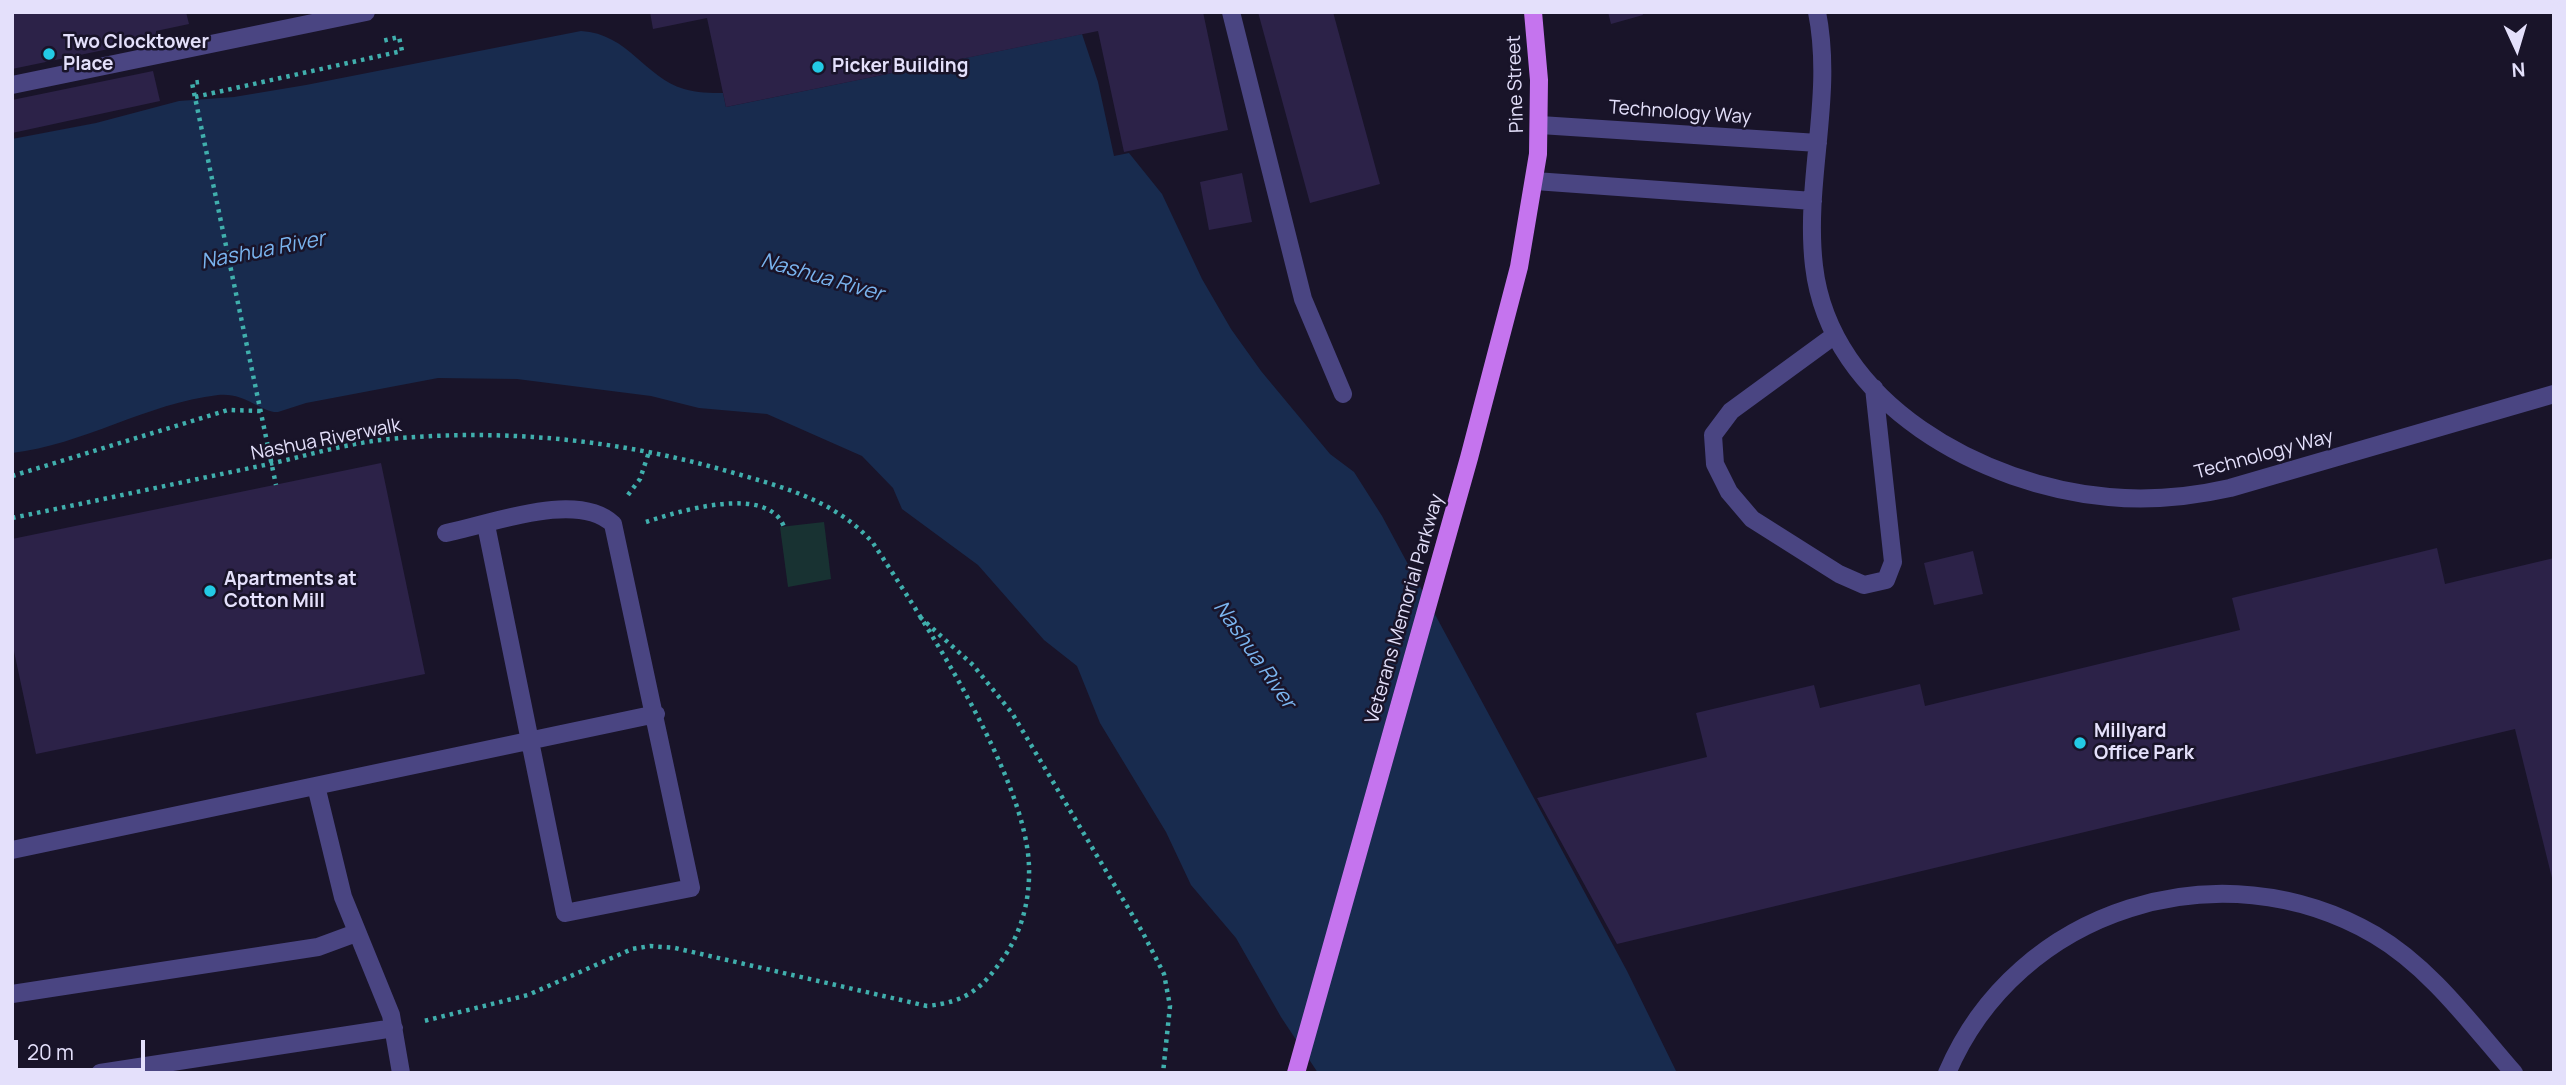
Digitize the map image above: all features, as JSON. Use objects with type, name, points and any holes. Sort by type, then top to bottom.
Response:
[{"type":"main road","name":"Pine Street","points":[[1533,12],[1540,125],[1538,154]]},
{"type":"main road","name":"Veterans Memorial Parkway","points":[[1296,1073],[1469,458],[1519,267],[1538,154]]},
{"type":"street","points":[[12,85],[366,12]]},
{"type":"street","points":[[1231,12],[1303,299],[1343,394]]},
{"type":"street","name":"Technology Way","points":[[1816,12],[1823,65],[1812,244],[1818,290],[1835,335],[1854,367],[1874,388],[1940,441],[1996,471],[2070,492],[2129,499],[2190,496],[2231,488],[2554,394]]},
{"type":"street","name":"Technology Way","points":[[1540,125],[1818,142]]},
{"type":"street","points":[[1535,181],[1813,201]]},
{"type":"street","points":[[1835,335],[1731,411],[1713,435],[1715,464],[1729,492],[1752,519],[1839,574],[1864,585],[1886,580],[1894,562],[1874,388]]},
{"type":"street","points":[[446,533],[486,525],[572,508],[592,511],[612,525],[656,715],[691,888],[565,913],[486,525]]},
{"type":"street","points":[[12,850],[656,715]]},
{"type":"street","points":[[316,786],[335,867],[356,933],[383,994],[394,1028],[401,1073]]},
{"type":"street","points":[[1947,1073],[1961,1042],[1982,1009],[2026,965],[2055,943],[2091,923],[2142,905],[2169,899],[2229,893],[2274,899],[2305,907],[2376,936],[2427,976],[2514,1073]]},
{"type":"street","points":[[12,994],[318,947],[356,933]]},
{"type":"street","points":[[100,1073],[394,1028]]},
{"type":"path","points":[[195,97],[402,51],[399,37],[376,42]]},
{"type":"path","points":[[199,82],[192,83],[276,485]]},
{"type":"path","points":[[12,476],[228,410],[261,411]]},
{"type":"path","name":"Nashua Riverwalk","points":[[12,518],[387,439],[528,435],[649,452],[716,467],[796,491],[834,509],[860,528],[894,574],[978,718],[1024,828],[1030,867],[1026,909],[1016,941],[988,979],[967,996],[951,1004],[927,1006],[675,948],[650,946],[632,949],[528,995],[394,1028]]},
{"type":"path","points":[[612,525],[635,486],[649,452]]},
{"type":"path","points":[[612,525],[723,503],[767,510],[780,519],[784,527]]},
{"type":"path","points":[[917,614],[973,665],[1012,713],[1143,933],[1164,974],[1170,1006],[1163,1073]]},
{"type":"green space","points":[[824,522],[831,579],[788,587],[780,527]]},
{"type":"water","name":"Nashua River","points":[[581,31],[612,40],[670,83],[694,91],[723,93],[726,107],[1082,34],[1098,82],[1114,156],[1129,153],[1162,194],[1202,279],[1231,329],[1261,371],[1330,454],[1354,472],[1382,516],[1627,971],[1677,1073],[1318,1073],[1281,1017],[1236,938],[1191,885],[1166,832],[1100,723],[1077,666],[1044,640],[978,565],[902,509],[893,488],[862,456],[767,414],[699,408],[651,396],[517,379],[438,378],[306,403],[278,412],[228,395],[192,399],[64,442],[12,453],[12,139],[96,123],[179,101],[234,97],[306,85]]},
{"type":"building","name":"Two Clocktower Place","points":[[12,12],[186,12],[189,24],[156,31],[157,39],[12,69]]},
{"type":"building","name":"Picker Building","points":[[650,12],[1203,12],[1228,130],[1124,152],[1098,31],[726,107],[707,18],[653,29]]},
{"type":"building","points":[[1258,12],[1333,12],[1380,184],[1310,203]]},
{"type":"building","points":[[1608,12],[1642,12],[1643,15],[1611,24]]},
{"type":"building","points":[[153,71],[160,101],[12,133],[12,100]]},
{"type":"building","points":[[1242,173],[1252,222],[1209,230],[1200,182]]},
{"type":"building","name":"Apartments at Cotton Mill","points":[[381,463],[425,674],[36,754],[12,642],[12,539]]},
{"type":"building","name":"Millyard Office Park","points":[[2437,548],[2445,584],[2554,558],[2554,886],[2515,729],[1617,944],[1537,798],[1707,757],[1696,713],[1814,685],[1820,708],[1920,684],[1925,706],[2240,630],[2232,598]]},
{"type":"building","points":[[1973,551],[1983,594],[1934,605],[1924,563]]},
{"type":"place","name":"Two Clocktower Place","points":[[49,54]]},
{"type":"place","name":"Picker Building","points":[[818,67]]},
{"type":"place","name":"Apartments at Cotton Mill","points":[[210,591]]},
{"type":"place","name":"Millyard Office Park","points":[[2080,743]]}]
